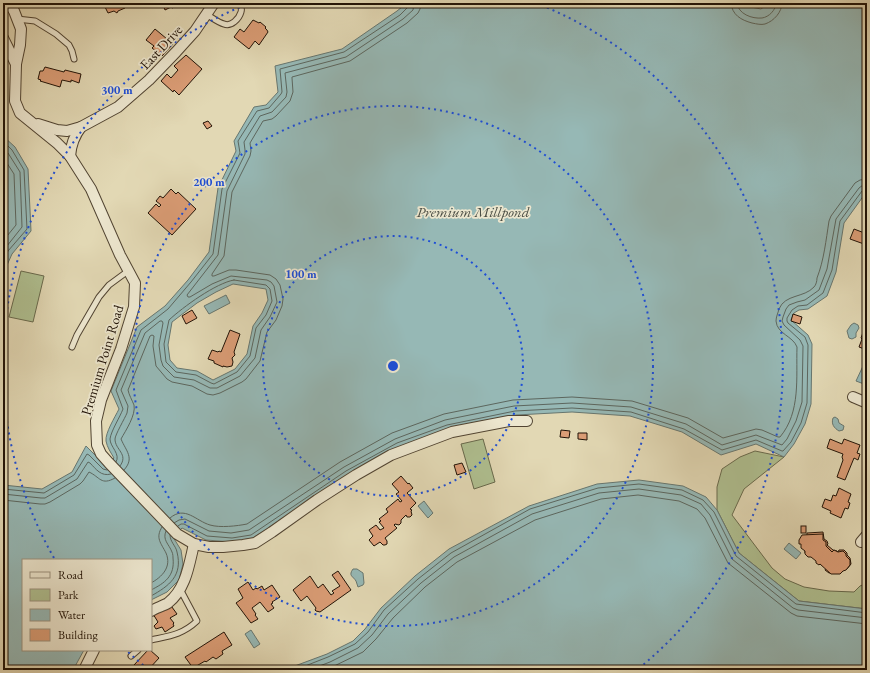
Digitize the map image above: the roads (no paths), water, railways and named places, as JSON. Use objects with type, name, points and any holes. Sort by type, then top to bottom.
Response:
[{"type":"street","name":"East Drive","points":[[34,123],[57,130],[67,131],[81,127],[118,107],[149,80],[195,31],[214,3]]},
{"type":"street","name":"Premium Point Road","points":[[9,6],[21,29],[20,45],[16,64],[15,101],[20,113],[57,142],[70,156],[91,189],[120,255],[135,284],[134,307],[121,348],[101,400],[96,421],[97,445],[101,454],[109,463],[177,534],[194,544],[209,547],[223,547],[255,543],[317,500],[391,455],[452,432],[509,421],[527,421]]},
{"type":"street","name":"Premium Point Road","points":[[3,38],[16,64]]},
{"type":"street","points":[[70,156],[74,137],[81,127]]},
{"type":"street","points":[[853,397],[867,403]]},
{"type":"street","points":[[152,610],[167,603],[180,590],[184,583],[194,544]]},
{"type":"street","points":[[84,670],[93,651]]},
{"type":"lane","points":[[206,14],[224,24],[230,25],[237,20],[242,12],[239,3]]},
{"type":"lane","points":[[17,19],[34,21],[56,34],[69,45],[74,59]]},
{"type":"lane","points":[[72,347],[98,297],[109,285],[128,271]]},
{"type":"lane","points":[[152,640],[173,636],[190,628],[197,621],[180,590]]},
{"type":"lane","points":[[131,656],[137,651]]},
{"type":"water","name":"Premium Millpond","points":[[407,3],[743,3],[751,7],[761,9],[769,3],[867,3],[867,191],[844,223],[836,272],[827,296],[808,309],[799,310],[794,313],[791,320],[808,335],[812,344],[811,404],[805,424],[794,444],[784,457],[756,444],[721,455],[682,432],[630,416],[572,412],[516,415],[447,429],[399,447],[348,475],[253,538],[232,542],[206,540],[182,528],[173,537],[181,550],[183,564],[179,580],[167,592],[152,600],[152,559],[22,559],[22,651],[83,651],[73,670],[3,670],[3,485],[42,489],[72,472],[86,446],[106,466],[114,458],[106,441],[109,429],[119,409],[111,391],[137,327],[165,306],[188,280],[209,252],[218,188],[236,151],[234,141],[254,107],[266,105],[278,92],[275,66],[342,49]],"holes":[[[233,284],[266,289],[268,300],[262,313],[253,326],[247,354],[235,369],[213,380],[197,371],[177,368],[170,360],[168,345],[172,322],[197,303]]]},
{"type":"water","points":[[3,136],[15,147],[28,169],[31,231],[12,254],[3,274]]},
{"type":"water","points":[[226,295],[230,303],[209,314],[204,306]]},
{"type":"water","points":[[854,323],[858,325],[859,328],[856,333],[856,337],[852,339],[849,338],[847,331]]},
{"type":"water","points":[[863,366],[867,367],[867,376],[864,384],[856,381]]},
{"type":"water","points":[[835,417],[838,419],[839,423],[844,426],[843,430],[839,431],[833,426],[832,420]]},
{"type":"water","points":[[639,480],[683,486],[706,497],[717,510],[739,553],[799,601],[867,609],[867,670],[284,670],[327,654],[353,641],[365,629],[381,608],[415,576],[449,549],[529,506],[597,484]]},
{"type":"water","points":[[424,501],[433,513],[428,518],[418,506]]},
{"type":"water","points":[[789,543],[801,553],[796,559],[784,549]]},
{"type":"water","points":[[353,569],[357,569],[363,573],[363,585],[358,587],[356,581],[351,575]]},
{"type":"water","points":[[251,630],[260,644],[254,648],[245,634]]}]
